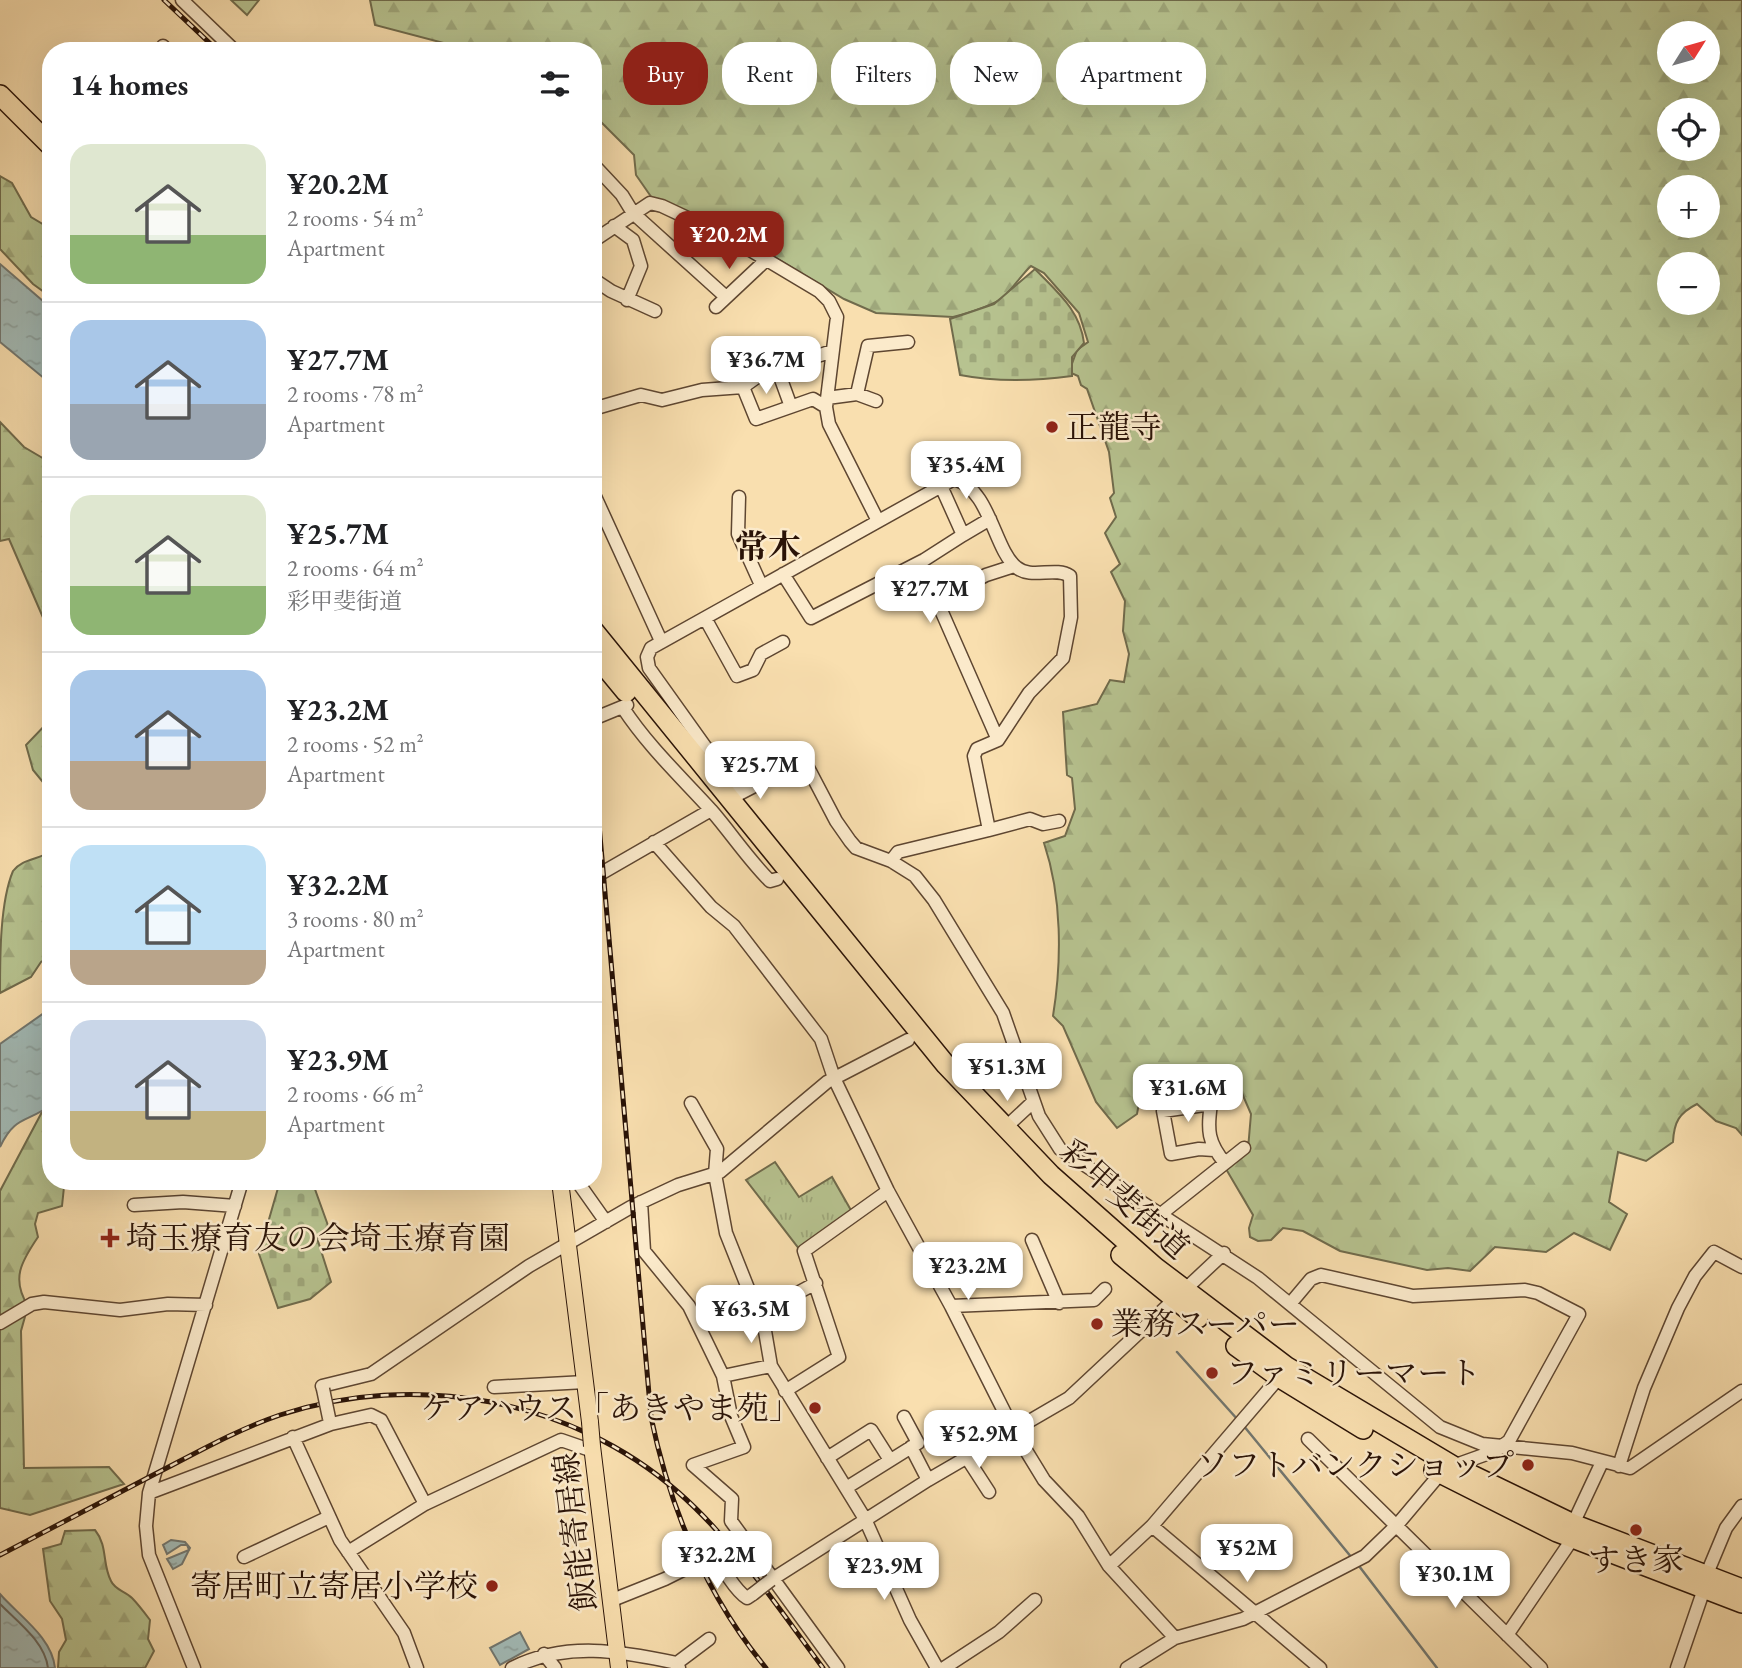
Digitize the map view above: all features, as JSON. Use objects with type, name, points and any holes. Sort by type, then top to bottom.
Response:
[{"type":"highway","points":[[0,82],[42,122]]},
{"type":"highway","points":[[0,94],[42,129]]},
{"type":"highway","points":[[0,94],[42,137]]},
{"type":"highway","points":[[0,109],[42,149]]},
{"type":"highway","name":"彩甲斐街道","points":[[602,652],[783,876],[937,1076],[1029,1171],[1180,1296],[1284,1373],[1447,1470],[1573,1531],[1705,1582],[1742,1603]]},
{"type":"highway","name":"彩甲斐街道","points":[[783,876],[1004,1129],[1180,1296]]},
{"type":"highway","name":"彩甲斐街道","points":[[1705,1582],[1742,1589]]},
{"type":"main road","name":"飯能寄居線","points":[[561,1190],[619,1668]]},
{"type":"street","points":[[182,0],[226,42]]},
{"type":"street","points":[[602,174],[622,195],[633,213],[726,297]]},
{"type":"street","points":[[602,235],[650,203],[662,206],[730,238],[829,300],[837,317],[826,402],[829,424],[878,521]]},
{"type":"street","points":[[614,226],[633,240],[641,266],[627,300]]},
{"type":"street","points":[[716,307],[766,260]]},
{"type":"street","points":[[602,285],[627,300],[655,311]]},
{"type":"street","points":[[857,394],[868,346],[908,342]]},
{"type":"street","points":[[602,406],[641,395],[662,400],[702,390],[743,387],[757,377],[832,351]]},
{"type":"street","points":[[778,371],[790,404]]},
{"type":"street","points":[[743,387],[755,419],[790,404],[813,399],[826,402],[857,394],[876,401]]},
{"type":"street","points":[[602,715],[625,706],[665,762],[711,810],[769,881],[783,876],[790,863],[785,854],[654,685],[647,657],[651,648],[954,479],[969,486],[990,519],[1014,566]]},
{"type":"street","points":[[941,486],[963,535]]},
{"type":"street","points":[[738,497],[738,534],[761,585]]},
{"type":"street","points":[[602,512],[661,641]]},
{"type":"street","points":[[783,574],[811,618],[924,560],[990,519]]},
{"type":"street","points":[[989,830],[974,756],[977,749],[998,740],[1030,693],[1063,658],[1071,617],[1070,576],[1064,572],[1029,572],[1014,566],[986,575],[937,601],[998,740]]},
{"type":"street","points":[[705,618],[737,676],[753,670],[761,654],[783,642]]},
{"type":"street","points":[[739,794],[804,760],[836,821],[856,848],[891,861],[915,876],[934,900],[1003,1013],[1033,1102],[1048,1133],[1060,1149],[1224,1253],[1440,1427],[1482,1444],[1572,1453],[1619,1466],[1637,1465],[1674,1435],[1742,1391]]},
{"type":"street","points":[[602,873],[711,810]]},
{"type":"street","points":[[891,861],[898,852],[1030,819],[1042,824],[1059,821]]},
{"type":"street","points":[[654,842],[711,907],[734,926],[821,1039],[834,1078],[888,1191],[951,1306],[1014,1431],[1044,1480],[1078,1516],[1109,1566],[1174,1638]]},
{"type":"street","points":[[330,1421],[322,1386],[371,1374],[529,1266],[641,1202],[715,1174],[834,1078],[908,1040]]},
{"type":"street","points":[[1004,1129],[1033,1102]]},
{"type":"street","points":[[691,1103],[717,1149],[715,1174],[726,1233],[765,1331],[771,1366],[865,1519],[909,1620],[937,1668]]},
{"type":"street","points":[[1214,1150],[1199,1149],[1171,1154],[1163,1111],[1212,1104],[1208,1127],[1214,1150],[1226,1163]]},
{"type":"street","points":[[1161,1214],[1244,1148]]},
{"type":"street","points":[[194,1668],[149,1555],[146,1526],[149,1493],[239,1190]]},
{"type":"street","points":[[583,1190],[606,1222]]},
{"type":"street","points":[[785,1391],[839,1357],[816,1283],[804,1258],[804,1251],[888,1191]]},
{"type":"street","points":[[134,1205],[183,1202],[235,1206]]},
{"type":"street","points":[[641,1202],[644,1251],[689,1306],[723,1376],[732,1416],[744,1447],[693,1465],[732,1499],[731,1521],[838,1668]]},
{"type":"street","points":[[1032,1240],[1059,1303]]},
{"type":"street","points":[[1619,1466],[1644,1388],[1695,1276],[1714,1252],[1742,1267]]},
{"type":"street","points":[[610,1601],[666,1579],[709,1557],[716,1561],[740,1593],[747,1598],[865,1519],[1069,1398],[1224,1253]]},
{"type":"street","points":[[1131,1667],[1174,1638],[1255,1613],[1324,1574],[1365,1556],[1447,1470],[1505,1447],[1579,1314],[1538,1293],[1525,1290],[1413,1296],[1321,1275],[1311,1279],[1290,1304]]},
{"type":"street","points":[[757,1315],[816,1283]]},
{"type":"street","points":[[951,1306],[1094,1300],[1105,1289]]},
{"type":"street","points":[[0,1323],[32,1304],[44,1302],[120,1310],[155,1305],[206,1305]]},
{"type":"street","points":[[723,1376],[771,1366]]},
{"type":"street","points":[[1109,1566],[1152,1526],[1284,1373]]},
{"type":"street","points":[[495,1387],[584,1382]]},
{"type":"street","points":[[149,1493],[330,1421],[371,1415],[381,1420],[425,1504]]},
{"type":"street","points":[[846,1488],[918,1443],[904,1417]]},
{"type":"street","points":[[827,1458],[871,1430],[890,1460]]},
{"type":"street","points":[[293,1437],[348,1552],[404,1633],[416,1668]]},
{"type":"street","points":[[1308,1439],[1541,1668]]},
{"type":"street","points":[[348,1552],[425,1504],[561,1440],[593,1448]]},
{"type":"street","points":[[911,1447],[928,1480]]},
{"type":"street","points":[[967,1458],[989,1492]]},
{"type":"street","points":[[1507,1635],[1573,1531],[1602,1462]]},
{"type":"street","points":[[1677,1668],[1726,1528],[1742,1506]]},
{"type":"street","points":[[244,1557],[329,1517]]},
{"type":"street","points":[[1152,1526],[1320,1668]]},
{"type":"street","points":[[944,1668],[999,1632],[1035,1600]]},
{"type":"street","points":[[512,1668],[544,1654],[617,1650],[678,1665],[709,1639]]},
{"type":"street","points":[[544,1654],[555,1668]]},
{"type":"green space","points":[[231,0],[259,0],[247,15]]},
{"type":"green space","points":[[370,0],[1742,0],[1742,1135],[1736,1128],[1716,1121],[1697,1104],[1679,1119],[1673,1142],[1646,1161],[1618,1152],[1609,1202],[1627,1214],[1610,1250],[1574,1233],[1546,1252],[1495,1247],[1470,1271],[1448,1268],[1427,1270],[1340,1251],[1303,1231],[1283,1228],[1271,1240],[1258,1241],[1250,1237],[1249,1228],[1253,1215],[1226,1169],[1248,1149],[1251,1114],[1241,1091],[1231,1089],[1229,1095],[1210,1098],[1202,1083],[1186,1090],[1146,1095],[1139,1103],[1137,1114],[1117,1128],[1096,1102],[1063,1026],[1053,1016],[1059,929],[1054,885],[1044,843],[1065,836],[1075,809],[1072,778],[1067,775],[1063,712],[1097,704],[1110,680],[1124,682],[1129,654],[1123,631],[1125,601],[1111,572],[1120,564],[1105,533],[1116,517],[1110,498],[1114,493],[1109,452],[1087,389],[1081,385],[1078,376],[1069,372],[1077,350],[1088,342],[1079,313],[1044,273],[1031,266],[1001,299],[965,314],[953,317],[876,313],[844,299],[753,244],[652,198],[636,175],[634,155],[602,123],[602,42],[440,42],[375,25]]},
{"type":"green space","points":[[0,176],[12,183],[31,217],[42,224],[42,290],[0,249]]},
{"type":"green space","points":[[1035,269],[1073,311],[1082,331],[1084,343],[1072,357],[1072,376],[1015,380],[960,375],[950,319],[994,304]]},
{"type":"green space","points":[[0,422],[24,447],[42,458],[42,615],[9,539],[0,541]]},
{"type":"green space","points":[[42,728],[42,781],[33,770],[26,745]]},
{"type":"green space","points":[[41,856],[42,961],[31,977],[0,993],[3,913],[9,884],[17,867]]},
{"type":"green space","points":[[42,1112],[42,1190],[64,1190],[62,1206],[38,1213],[35,1224],[38,1237],[20,1271],[20,1287],[28,1306],[21,1331],[24,1468],[109,1467],[124,1484],[30,1515],[0,1508],[0,1191]]},
{"type":"green space","points":[[775,1162],[799,1197],[832,1177],[852,1212],[800,1250],[746,1180]]},
{"type":"green space","points":[[277,1190],[315,1190],[330,1231],[317,1238],[331,1282],[310,1299],[278,1308],[259,1254]]},
{"type":"green space","points":[[95,1530],[102,1542],[108,1575],[113,1584],[132,1598],[150,1620],[148,1639],[154,1651],[145,1668],[58,1668],[59,1652],[66,1640],[62,1619],[50,1601],[43,1549],[61,1544],[65,1531]]},
{"type":"water","points":[[0,264],[42,300],[42,377],[0,342]]},
{"type":"water","points":[[42,1014],[42,1111],[16,1124],[0,1147],[0,1044]]},
{"type":"water","points":[[171,1540],[185,1542],[190,1548],[189,1550],[187,1545],[181,1545],[167,1554],[163,1545]]},
{"type":"water","points":[[189,1550],[182,1564],[173,1569],[167,1559]]},
{"type":"water","points":[[0,1594],[48,1646],[55,1668],[0,1668]]},
{"type":"water","points":[[520,1632],[529,1649],[500,1665],[490,1648]]},
{"type":"waterway","points":[[1177,1352],[1238,1420]]},
{"type":"waterway","points":[[1243,1425],[1352,1558]]},
{"type":"waterway","points":[[1359,1566],[1437,1668]]},
{"type":"railway","points":[[164,0],[208,42]]},
{"type":"railway","points":[[602,859],[651,1417],[669,1485],[693,1550],[725,1611],[766,1668]]},
{"type":"railway","points":[[0,1555],[216,1442],[280,1415],[331,1402],[384,1395],[437,1395],[489,1402],[540,1415],[590,1434],[636,1460],[678,1492],[699,1511],[737,1554],[823,1668]]},
{"type":"place","name":"正龍寺","points":[[1052,427]]},
{"type":"place","name":"埼玉療育友の会埼玉療育園","points":[[110,1238]]},
{"type":"place","name":"業務スーパー","points":[[1097,1324]]},
{"type":"place","name":"ファミリーマート","points":[[1212,1373]]},
{"type":"place","name":"ケアハウス「あきやま苑」","points":[[815,1408]]},
{"type":"place","name":"ソフトバンクショップ","points":[[1528,1465]]},
{"type":"place","name":"すき家","points":[[1636,1530]]},
{"type":"place","name":"寄居町立寄居小学校","points":[[492,1586]]},
{"type":"district","name":"常木","points":[[768,546]]}]
